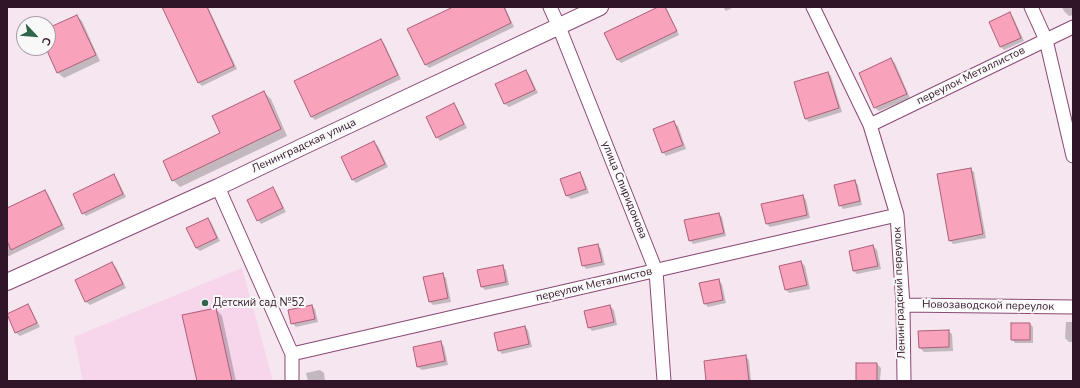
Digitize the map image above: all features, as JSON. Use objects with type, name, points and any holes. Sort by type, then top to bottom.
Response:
[{"type":"street","name":"улица Спиридонова","points":[[550,7],[656,271],[664,381]]},
{"type":"street","name":"Ленинградская улица","points":[[7,282],[218,187],[600,7]]},
{"type":"street","name":"Ленинградский переулок","points":[[813,7],[870,125],[897,215],[903,304],[904,381]]},
{"type":"street","points":[[1031,7],[1046,40],[1073,156]]},
{"type":"street","name":"переулок Металлистов","points":[[870,125],[1073,27]]},
{"type":"street","points":[[218,187],[292,354],[292,381]]},
{"type":"street","name":"переулок Металлистов","points":[[292,354],[897,215]]},
{"type":"street","name":"Новозаводской переулок","points":[[903,304],[1073,307]]},
{"type":"shaded area","name":"Детский сад №52","points":[[242,268],[273,381],[83,381],[74,337]]},
{"type":"building","points":[[162,7],[207,7],[234,66],[198,83]]},
{"type":"building","points":[[453,7],[504,7],[511,23],[425,65],[407,29]]},
{"type":"building","points":[[658,7],[665,7],[677,31],[617,60],[604,33]]},
{"type":"building","points":[[1010,12],[1021,38],[1000,47],[989,22]]},
{"type":"building","points":[[77,15],[96,55],[57,73],[49,56],[56,56],[56,24]]},
{"type":"building","points":[[381,39],[398,75],[311,117],[294,81]]},
{"type":"building","points":[[891,58],[907,94],[874,108],[859,73]]},
{"type":"building","points":[[526,70],[535,90],[504,104],[495,84]]},
{"type":"building","points":[[828,72],[839,108],[805,119],[794,82]]},
{"type":"building","points":[[264,91],[281,129],[172,181],[163,161],[220,133],[212,116]]},
{"type":"building","points":[[454,103],[464,124],[436,138],[426,117]]},
{"type":"building","points":[[674,121],[683,145],[662,153],[653,129]]},
{"type":"building","points":[[374,141],[385,164],[352,180],[341,157]]},
{"type":"building","points":[[971,168],[983,234],[949,241],[937,174]]},
{"type":"building","points":[[580,172],[586,189],[566,196],[560,179]]},
{"type":"building","points":[[114,174],[123,194],[82,214],[73,194]]},
{"type":"building","points":[[855,180],[860,201],[839,206],[834,185]]},
{"type":"building","points":[[273,187],[283,208],[257,221],[247,200]]},
{"type":"building","points":[[45,190],[62,225],[11,250],[7,241],[7,208]]},
{"type":"building","points":[[803,195],[807,215],[766,224],[761,204]]},
{"type":"building","points":[[719,213],[724,233],[689,241],[684,220]]},
{"type":"building","points":[[208,218],[217,238],[196,248],[186,228]]},
{"type":"building","points":[[598,244],[602,262],[582,266],[578,248]]},
{"type":"building","points":[[873,245],[878,266],[853,271],[849,251]]},
{"type":"building","points":[[801,261],[807,285],[785,290],[779,266]]},
{"type":"building","points":[[112,262],[123,284],[85,302],[75,280]]},
{"type":"building","points":[[503,265],[506,282],[481,287],[477,270]]},
{"type":"building","points":[[443,273],[448,298],[429,302],[423,277]]},
{"type":"building","points":[[719,279],[723,300],[704,304],[699,283]]},
{"type":"building","points":[[28,304],[37,323],[15,333],[7,314]]},
{"type":"building","points":[[312,305],[315,319],[291,324],[288,310]]},
{"type":"building","points":[[610,305],[614,322],[588,328],[584,311]]},
{"type":"building","points":[[216,308],[232,381],[197,381],[182,315]]},
{"type":"building","points":[[1011,323],[1030,323],[1030,340],[1011,340]]},
{"type":"building","points":[[525,326],[529,344],[498,351],[494,333]]},
{"type":"building","points":[[949,330],[949,347],[919,348],[918,331]]},
{"type":"building","points":[[441,341],[445,361],[417,367],[413,347]]},
{"type":"building","points":[[746,355],[749,381],[706,381],[704,361]]},
{"type":"building","points":[[856,363],[877,363],[877,381],[856,381]]},
{"type":"place","name":"Детский сад №52","points":[[205,303]]}]
